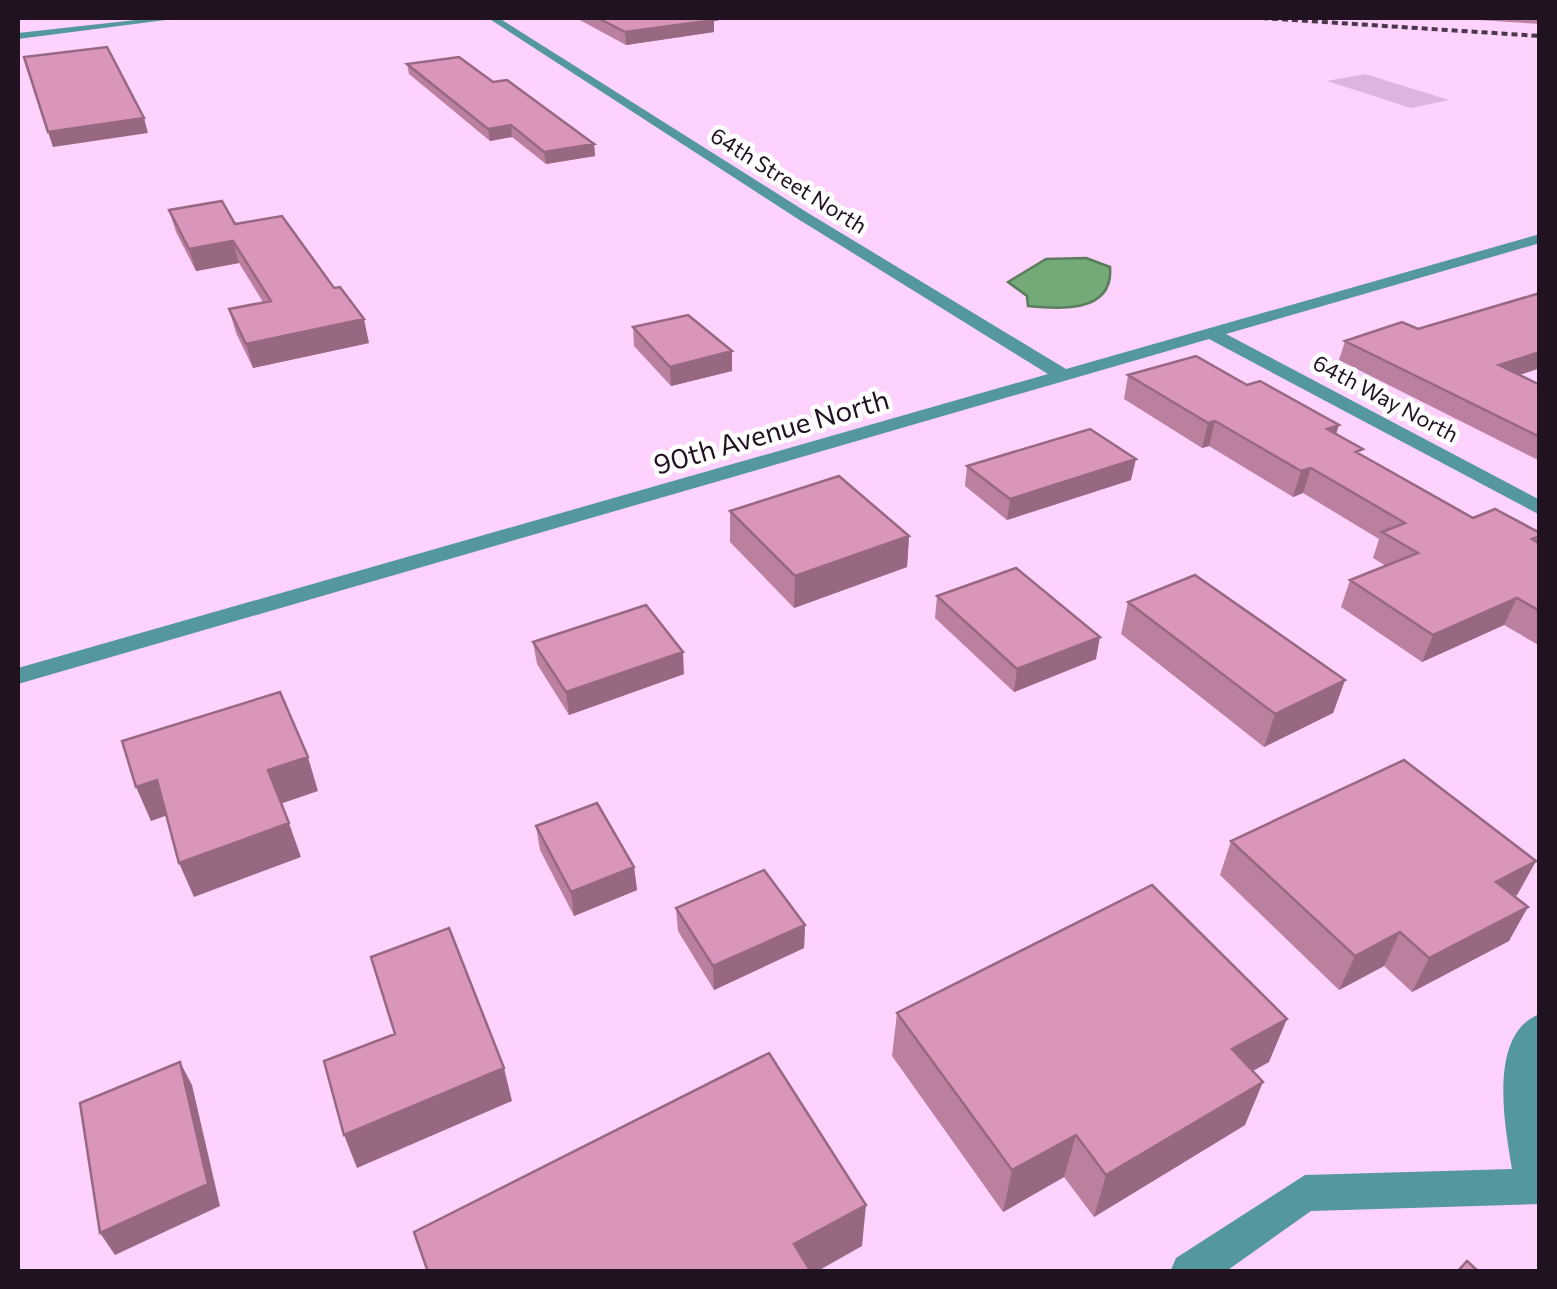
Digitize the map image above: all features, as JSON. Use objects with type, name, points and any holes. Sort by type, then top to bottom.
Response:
[{"type":"street","points":[[18,36],[176,18]]},
{"type":"street","name":"64th Street North","points":[[493,18],[790,208],[1066,376]]},
{"type":"street","name":"90th Avenue North","points":[[18,676],[1540,238]]},
{"type":"street","name":"64th Way North","points":[[1209,332],[1540,509]]},
{"type":"street","points":[[1190,1272],[1305,1193],[1536,1186],[1520,1074],[1525,1050],[1540,1030]]},
{"type":"shaded area","points":[[1365,74],[1449,100],[1411,108],[1327,81]]},
{"type":"shaded area","points":[[1086,258],[1110,267],[1109,282],[1094,301],[1082,305],[1028,306],[1027,296],[1008,282],[1046,259]]},
{"type":"building","points":[[598,18],[709,18],[714,20],[625,32]]},
{"type":"building","points":[[107,47],[144,118],[48,132],[24,57]]},
{"type":"building","points":[[459,57],[493,82],[507,80],[594,144],[544,152],[511,125],[488,129],[407,64]]},
{"type":"building","points":[[222,201],[235,224],[282,216],[334,288],[340,287],[364,319],[246,344],[229,309],[271,301],[233,241],[189,249],[169,210]]},
{"type":"building","points":[[1540,293],[1540,352],[1499,365],[1540,385],[1540,437],[1345,341],[1402,322],[1418,329]]},
{"type":"building","points":[[688,315],[732,351],[670,367],[633,327]]},
{"type":"building","points":[[1196,356],[1247,385],[1260,381],[1339,425],[1327,429],[1363,449],[1356,452],[1473,518],[1495,509],[1540,533],[1532,539],[1540,544],[1540,611],[1517,598],[1433,635],[1350,580],[1418,553],[1382,532],[1405,523],[1311,468],[1301,471],[1215,421],[1208,423],[1128,375]]},
{"type":"building","points":[[1090,429],[1136,459],[1010,499],[967,466]]},
{"type":"building","points":[[839,476],[909,536],[795,576],[730,511]]},
{"type":"building","points":[[1016,568],[1100,637],[1017,669],[937,596]]},
{"type":"building","points":[[1195,575],[1345,680],[1275,714],[1128,602]]},
{"type":"building","points":[[646,605],[683,652],[566,692],[533,642]]},
{"type":"building","points":[[280,692],[308,757],[268,770],[289,823],[179,863],[157,780],[136,787],[122,741]]},
{"type":"building","points":[[1404,760],[1536,861],[1496,882],[1528,907],[1429,958],[1400,932],[1355,956],[1231,841]]},
{"type":"building","points":[[597,803],[634,867],[571,892],[536,826]]},
{"type":"building","points":[[764,870],[805,925],[713,966],[676,908]]},
{"type":"building","points":[[1152,885],[1287,1019],[1232,1049],[1263,1082],[1106,1175],[1076,1135],[1012,1170],[897,1013]]},
{"type":"building","points":[[449,928],[504,1068],[344,1135],[324,1061],[395,1034],[371,957]]},
{"type":"building","points":[[769,1053],[866,1205],[794,1244],[811,1272],[428,1272],[414,1232]]},
{"type":"building","points":[[180,1062],[208,1184],[100,1233],[80,1103]]},
{"type":"building","points":[[1467,1261],[1479,1272],[1457,1272]]},
{"type":"railway","points":[[1262,18],[1540,36]]}]
